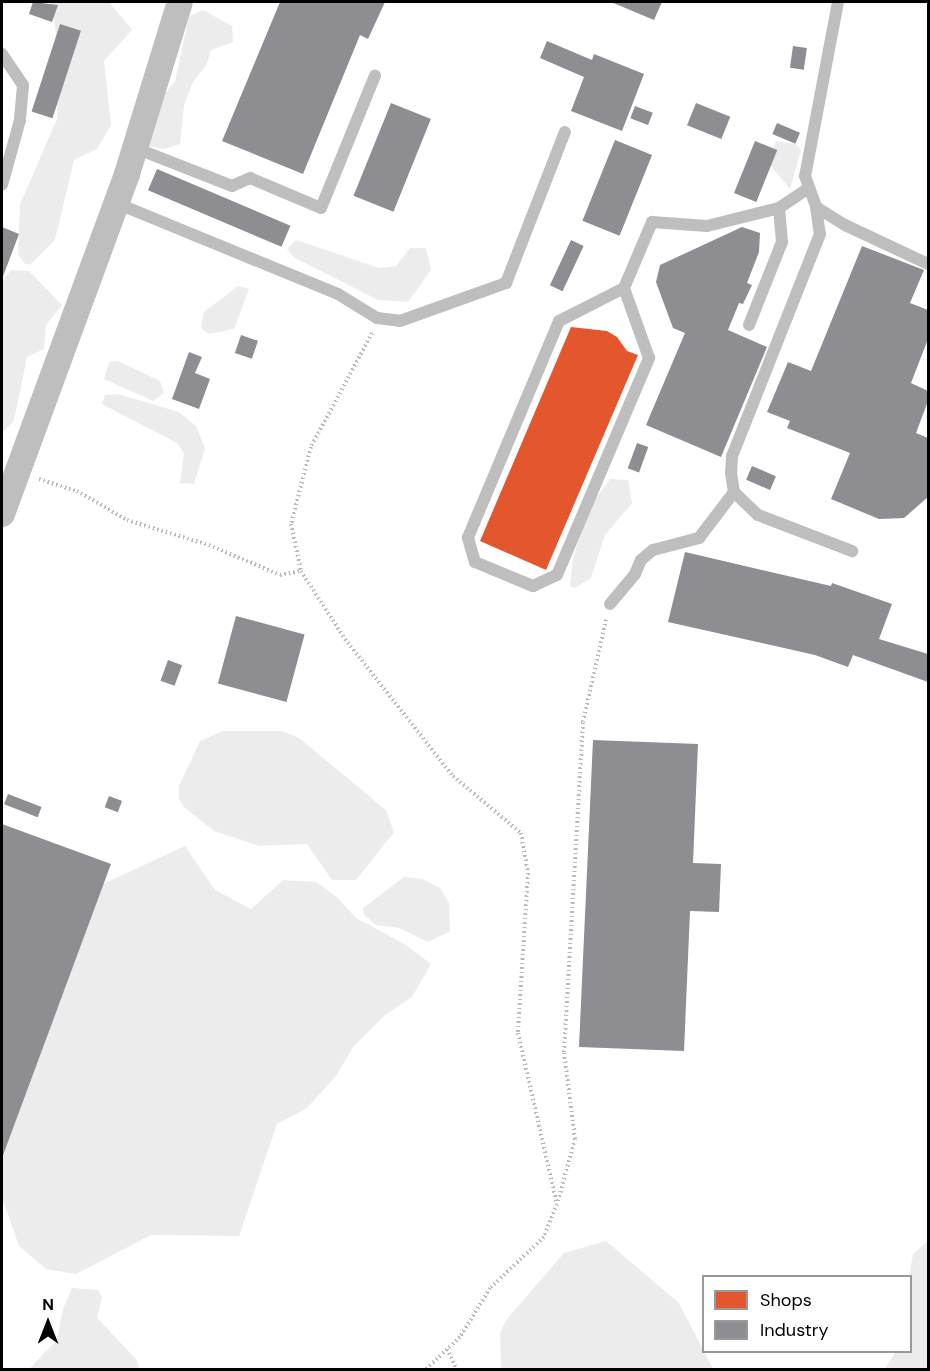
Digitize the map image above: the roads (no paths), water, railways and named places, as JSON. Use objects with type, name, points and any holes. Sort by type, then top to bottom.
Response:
[{"type":"street","points":[[2,514],[135,148],[180,2]]},
{"type":"lane","points":[[610,604],[635,574],[641,560],[653,550],[699,538],[734,492],[732,456],[820,234],[816,207],[805,176],[837,2]]},
{"type":"lane","points":[[2,54],[23,85],[20,120],[2,184]]},
{"type":"lane","points":[[135,148],[232,186],[250,178],[321,208],[375,76]]},
{"type":"lane","points":[[116,202],[338,294],[377,318],[400,321],[506,283],[565,132]]},
{"type":"lane","points":[[624,288],[650,358],[557,575],[533,586],[475,562],[468,538],[559,321],[624,288],[652,222],[707,226],[779,208],[809,188]]},
{"type":"lane","points":[[816,207],[845,225],[928,264]]},
{"type":"lane","points":[[749,325],[782,242],[779,208]]},
{"type":"lane","points":[[734,492],[759,514],[852,551]]}]
